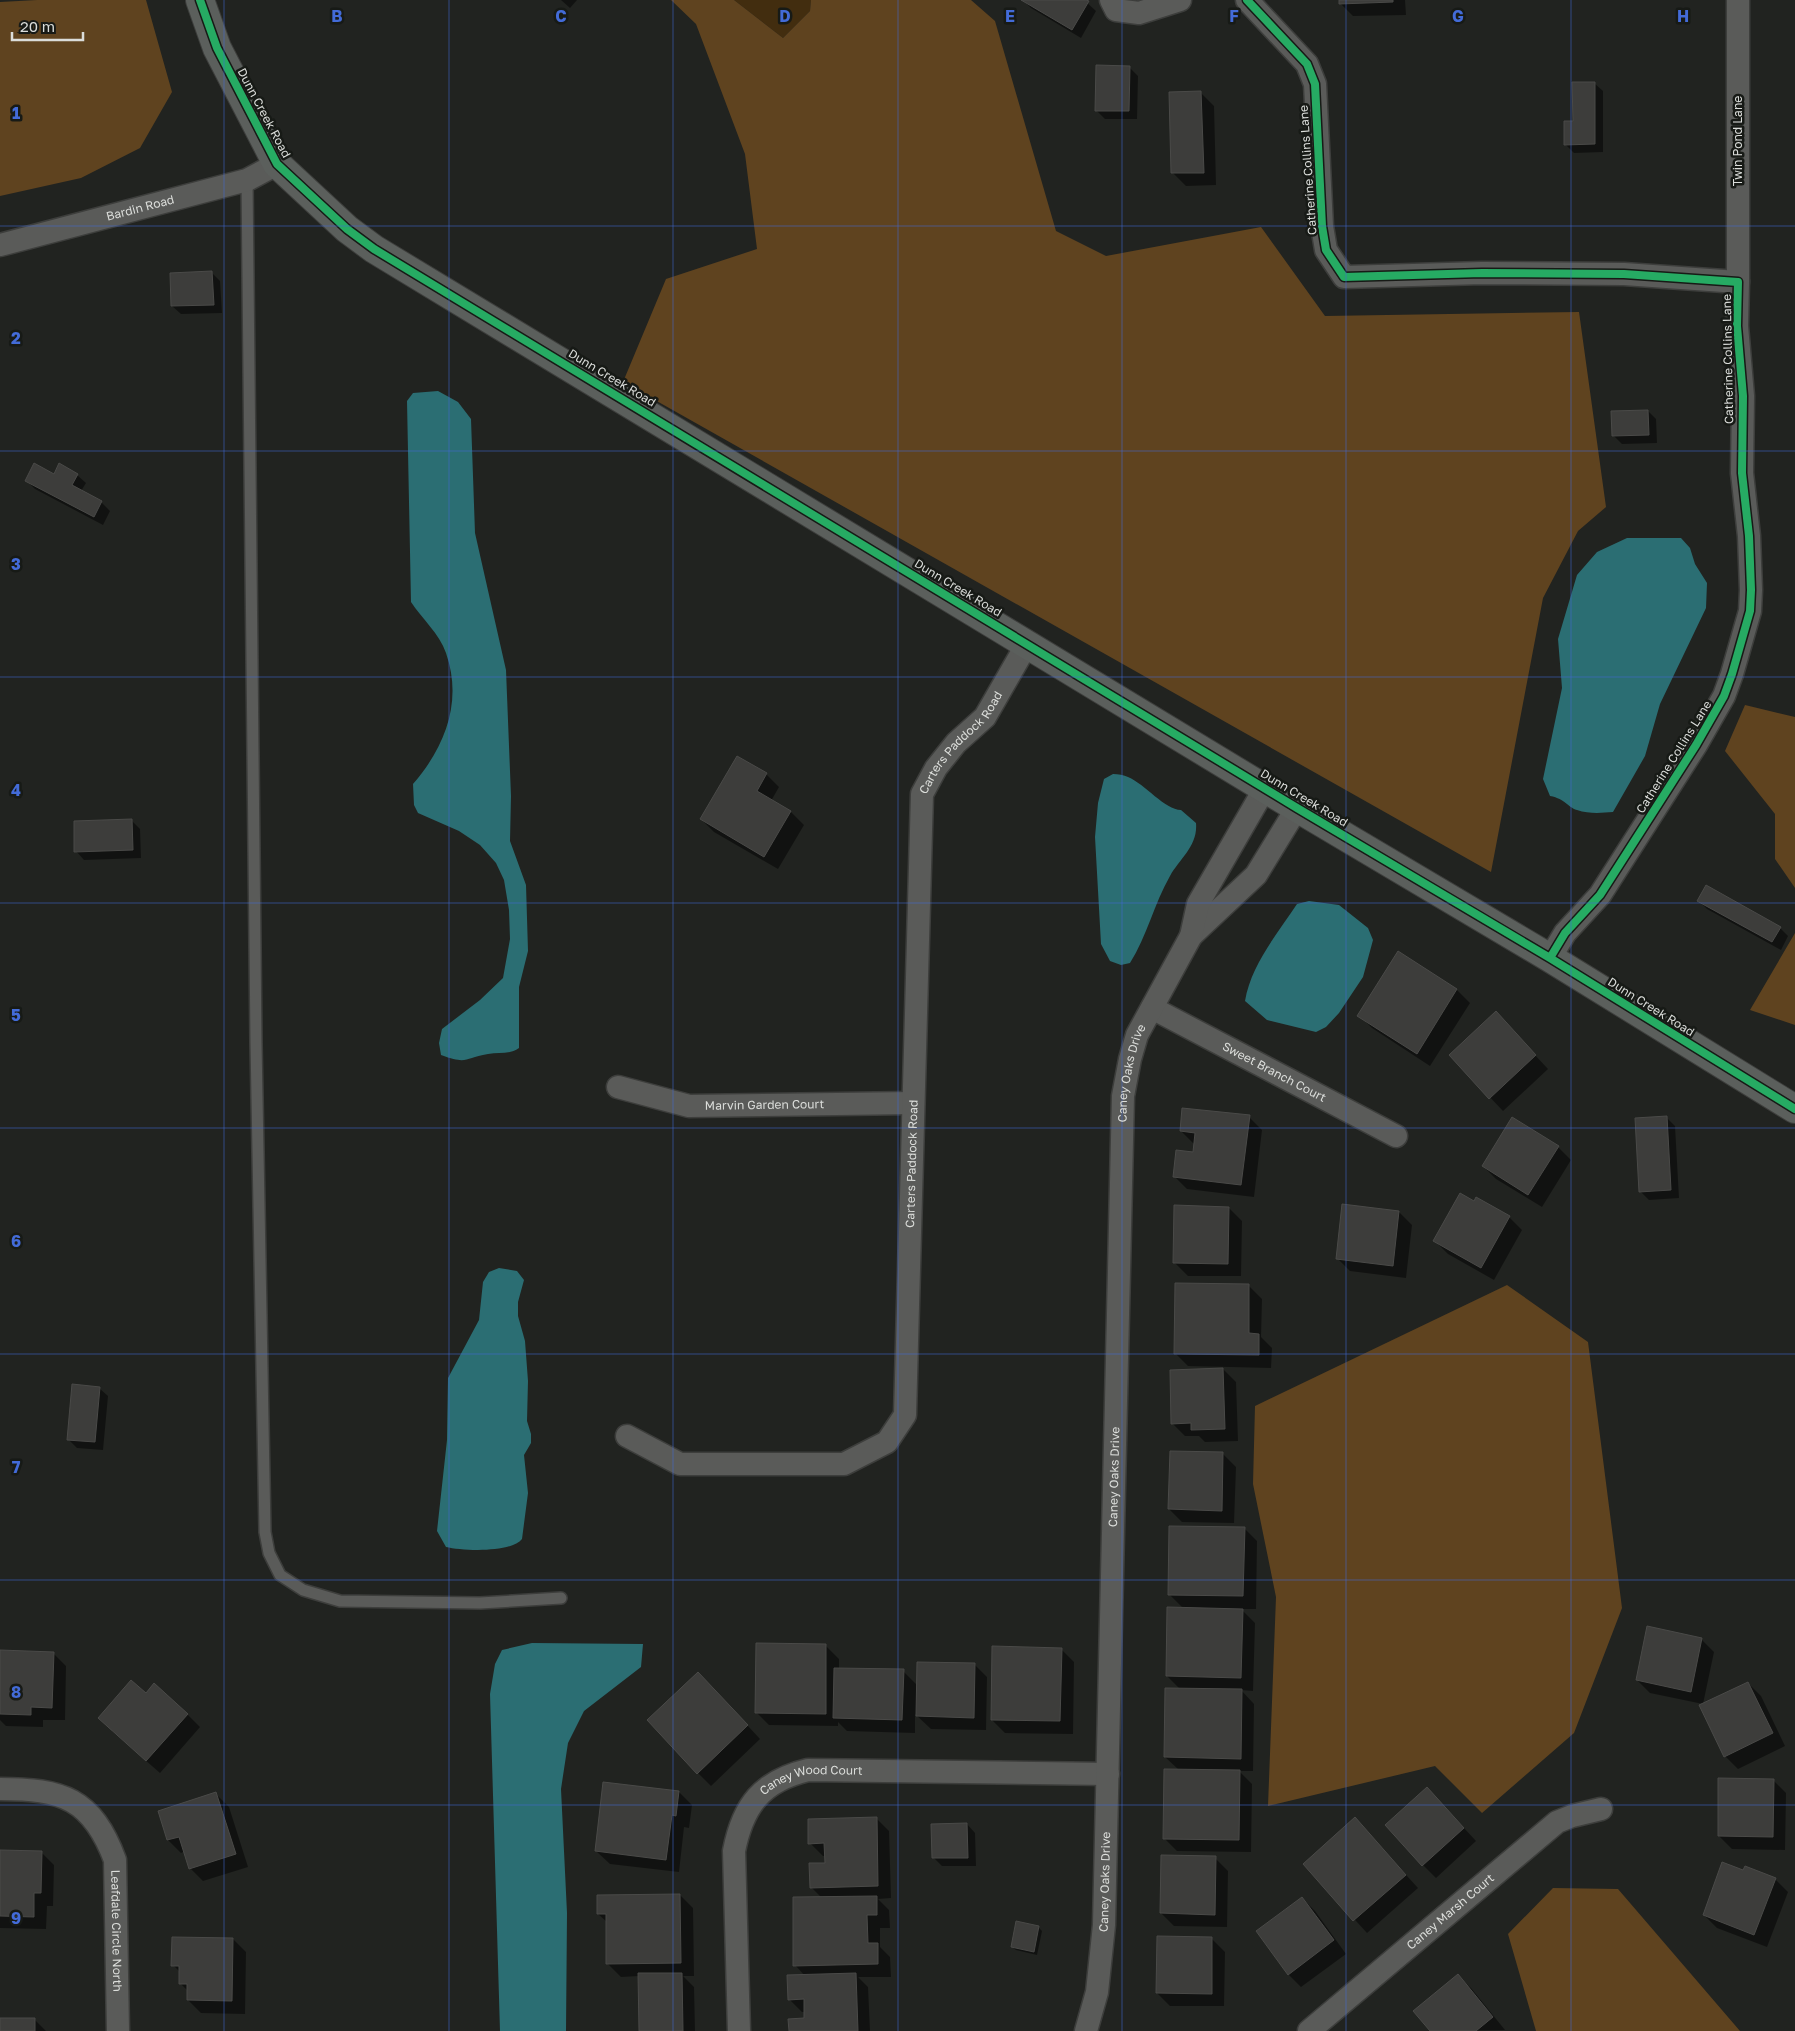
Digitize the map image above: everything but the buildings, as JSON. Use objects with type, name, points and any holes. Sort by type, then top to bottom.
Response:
[{"type":"street","name":"Dunn Creek Road","points":[[200,0],[217,48],[277,164],[347,229],[374,249],[1297,808],[1550,958],[1795,1109]]},
{"type":"street","points":[[1111,0],[1116,10],[1139,13],[1180,0]]},
{"type":"street","name":"Twin Pond Lane","points":[[1738,0],[1738,282]]},
{"type":"street","name":"Catherine Collins Lane","points":[[1244,1],[1307,64],[1315,84],[1322,226],[1326,250],[1344,277],[1482,273],[1614,274],[1738,282],[1737,326],[1743,396],[1742,473],[1749,536],[1750,610],[1724,696],[1696,745],[1600,895],[1565,934],[1550,958]]},
{"type":"street","name":"Bardin Road","points":[[0,245],[247,180],[277,164]]},
{"type":"street","name":"Carters Paddock Road","points":[[627,1436],[680,1464],[844,1464],[887,1442],[905,1415],[922,794],[936,768],[956,743],[985,717],[1027,644]]},
{"type":"street","name":"Caney Oaks Drive","points":[[1087,2031],[1096,1992],[1104,1934],[1123,1096],[1137,1035],[1191,936],[1198,904],[1265,788]]},
{"type":"street","name":"Caney Oaks Drive","points":[[1191,936],[1256,875],[1297,808]]},
{"type":"street","name":"Sweet Branch Court","points":[[1152,1008],[1396,1136]]},
{"type":"street","name":"Marvin Garden Court","points":[[618,1087],[690,1106],[913,1103]]},
{"type":"street","name":"Caney Wood Court","points":[[739,2031],[734,1852],[738,1828],[749,1806],[767,1787],[787,1775],[808,1770],[1108,1774]]},
{"type":"street","name":"Leafdale Circle North","points":[[0,1789],[35,1789],[66,1797],[85,1810],[106,1836],[114,1860],[118,2031]]},
{"type":"street","name":"Caney Marsh Court","points":[[1309,2031],[1557,1822],[1572,1816],[1601,1809]]},
{"type":"lane","points":[[247,180],[256,1043],[265,1532],[269,1553],[280,1575],[303,1590],[340,1601],[480,1603],[561,1598]]},
{"type":"shaded area","points":[[146,0],[172,92],[140,148],[81,178],[0,196],[0,2]]},
{"type":"shaded area","points":[[671,0],[734,0],[783,38],[810,11],[811,0],[971,0],[995,21],[1056,231],[1106,256],[1261,227],[1325,316],[1579,312],[1606,507],[1578,531],[1543,598],[1491,872],[623,382],[666,279],[757,249],[745,154],[696,24]]},
{"type":"shaded area","points":[[734,0],[811,0],[810,11],[783,38]]},
{"type":"shaded area","points":[[1745,705],[1795,717],[1795,888],[1775,859],[1775,814],[1725,751]]},
{"type":"shaded area","points":[[1795,933],[1795,1025],[1750,1010]]},
{"type":"shaded area","points":[[1507,1285],[1588,1342],[1622,1608],[1574,1733],[1482,1813],[1435,1766],[1268,1806],[1276,1597],[1253,1484],[1255,1406]]},
{"type":"shaded area","points":[[1553,1888],[1618,1889],[1740,2031],[1536,2031],[1508,1934]]},
{"type":"water","points":[[438,391],[458,402],[471,419],[475,533],[506,670],[511,796],[510,841],[526,885],[528,951],[519,987],[519,1048],[466,1060],[456,1060],[441,1055],[439,1043],[442,1029],[480,1000],[503,978],[510,939],[509,910],[504,880],[496,863],[480,845],[459,831],[418,813],[414,805],[413,784],[434,755],[442,739],[448,723],[453,689],[451,671],[443,646],[411,602],[407,401],[413,393]]},
{"type":"water","points":[[1627,538],[1681,538],[1690,548],[1695,564],[1707,583],[1706,608],[1660,704],[1645,756],[1613,812],[1586,812],[1574,809],[1560,799],[1550,796],[1543,779],[1562,688],[1558,639],[1577,575],[1597,552]]},
{"type":"water","points":[[1113,774],[1119,774],[1135,780],[1168,806],[1181,810],[1196,823],[1196,831],[1191,845],[1164,887],[1136,953],[1130,963],[1121,965],[1110,961],[1101,944],[1095,837],[1098,803],[1104,779]]},
{"type":"water","points":[[1309,901],[1339,905],[1368,928],[1373,940],[1363,977],[1339,1013],[1326,1027],[1316,1032],[1267,1020],[1245,1001],[1253,975],[1273,938],[1297,904]]},
{"type":"water","points":[[499,1268],[517,1271],[524,1280],[518,1302],[518,1316],[525,1341],[528,1381],[527,1421],[531,1434],[531,1443],[524,1455],[528,1493],[522,1539],[516,1544],[498,1549],[475,1550],[446,1547],[437,1531],[447,1440],[448,1378],[479,1320],[483,1282],[489,1272]]},
{"type":"water","points":[[532,1643],[643,1644],[641,1667],[584,1711],[568,1743],[561,1789],[567,1913],[566,2031],[500,2031],[490,1694],[495,1664],[502,1650]]},
{"type":"cycle path","points":[[200,0],[217,48],[277,164],[347,229],[374,249],[1297,808],[1550,958],[1795,1109]]},
{"type":"cycle path","points":[[1247,0],[1307,64],[1315,84],[1322,226],[1326,250],[1344,277],[1482,273],[1624,274],[1738,282],[1737,326],[1743,396],[1742,473],[1749,536],[1750,611],[1724,696],[1696,745],[1600,895],[1565,933],[1550,958]]}]
